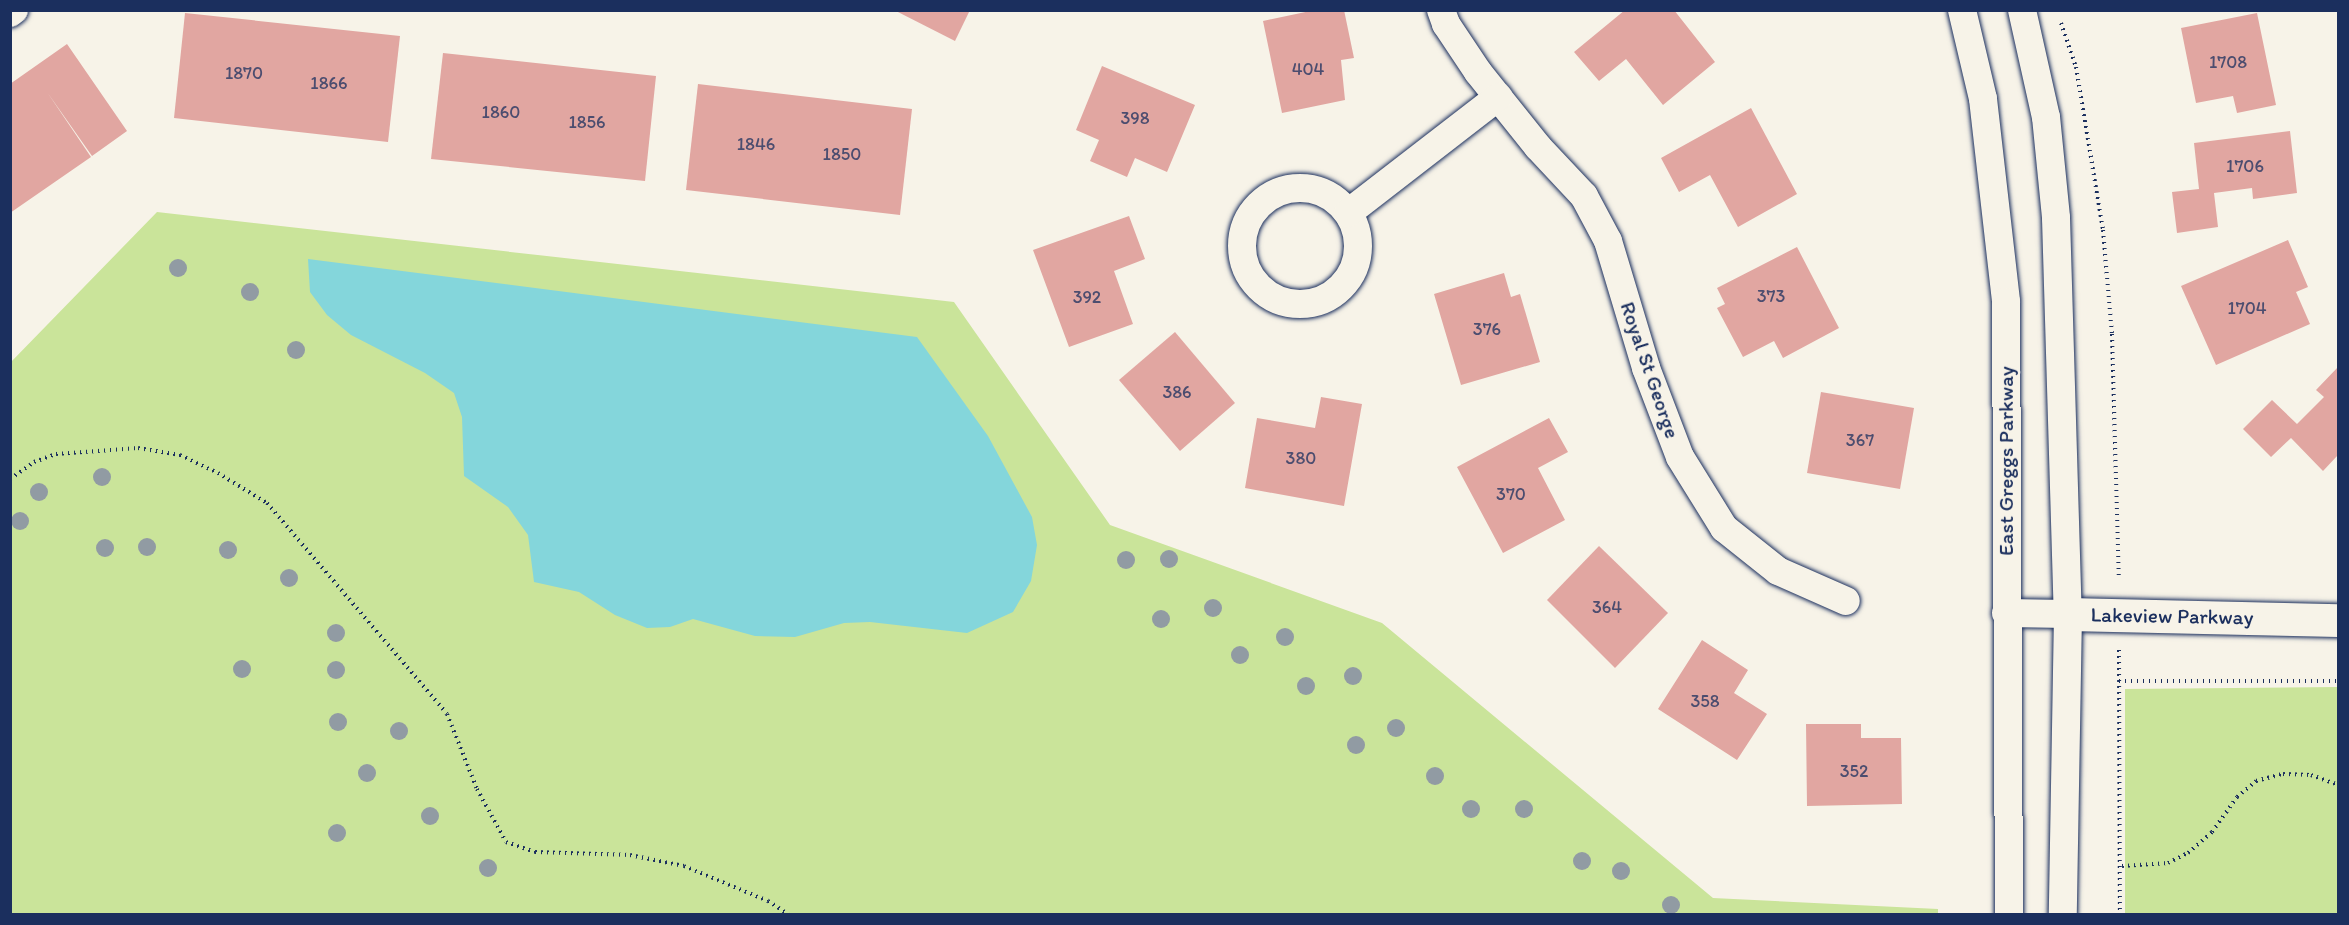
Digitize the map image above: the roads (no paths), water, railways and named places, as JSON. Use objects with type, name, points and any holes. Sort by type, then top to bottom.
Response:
[{"type":"street","name":"Royal St George","points":[[1441,10],[1446,24],[1498,97],[1584,196],[1608,241],[1647,368],[1680,457],[1724,528],[1778,571],[1846,602]]},
{"type":"street","name":"East Greggs Parkway","points":[[1962,10],[1983,99],[2006,302],[2009,915]]},
{"type":"street","points":[[2022,10],[2046,117],[2056,218],[2068,614],[2063,915]]},
{"type":"street","points":[[1348,213],[1498,97]]},
{"type":"street","points":[[1313,189],[1331,196],[1348,213],[1359,244],[1356,264],[1347,281],[1333,295],[1295,304],[1276,299],[1260,289],[1248,273],[1242,255],[1248,218],[1276,192],[1313,189]]},
{"type":"street","name":"Lakeview Parkway","points":[[2006,613],[2338,620]]},
{"type":"water","points":[[308,259],[917,337],[988,436],[1032,517],[1037,545],[1031,581],[1013,612],[967,633],[870,622],[844,623],[795,637],[755,636],[693,619],[670,627],[647,628],[615,615],[579,592],[534,582],[528,535],[508,507],[464,476],[462,417],[454,393],[425,373],[351,335],[327,315],[310,292]]}]
